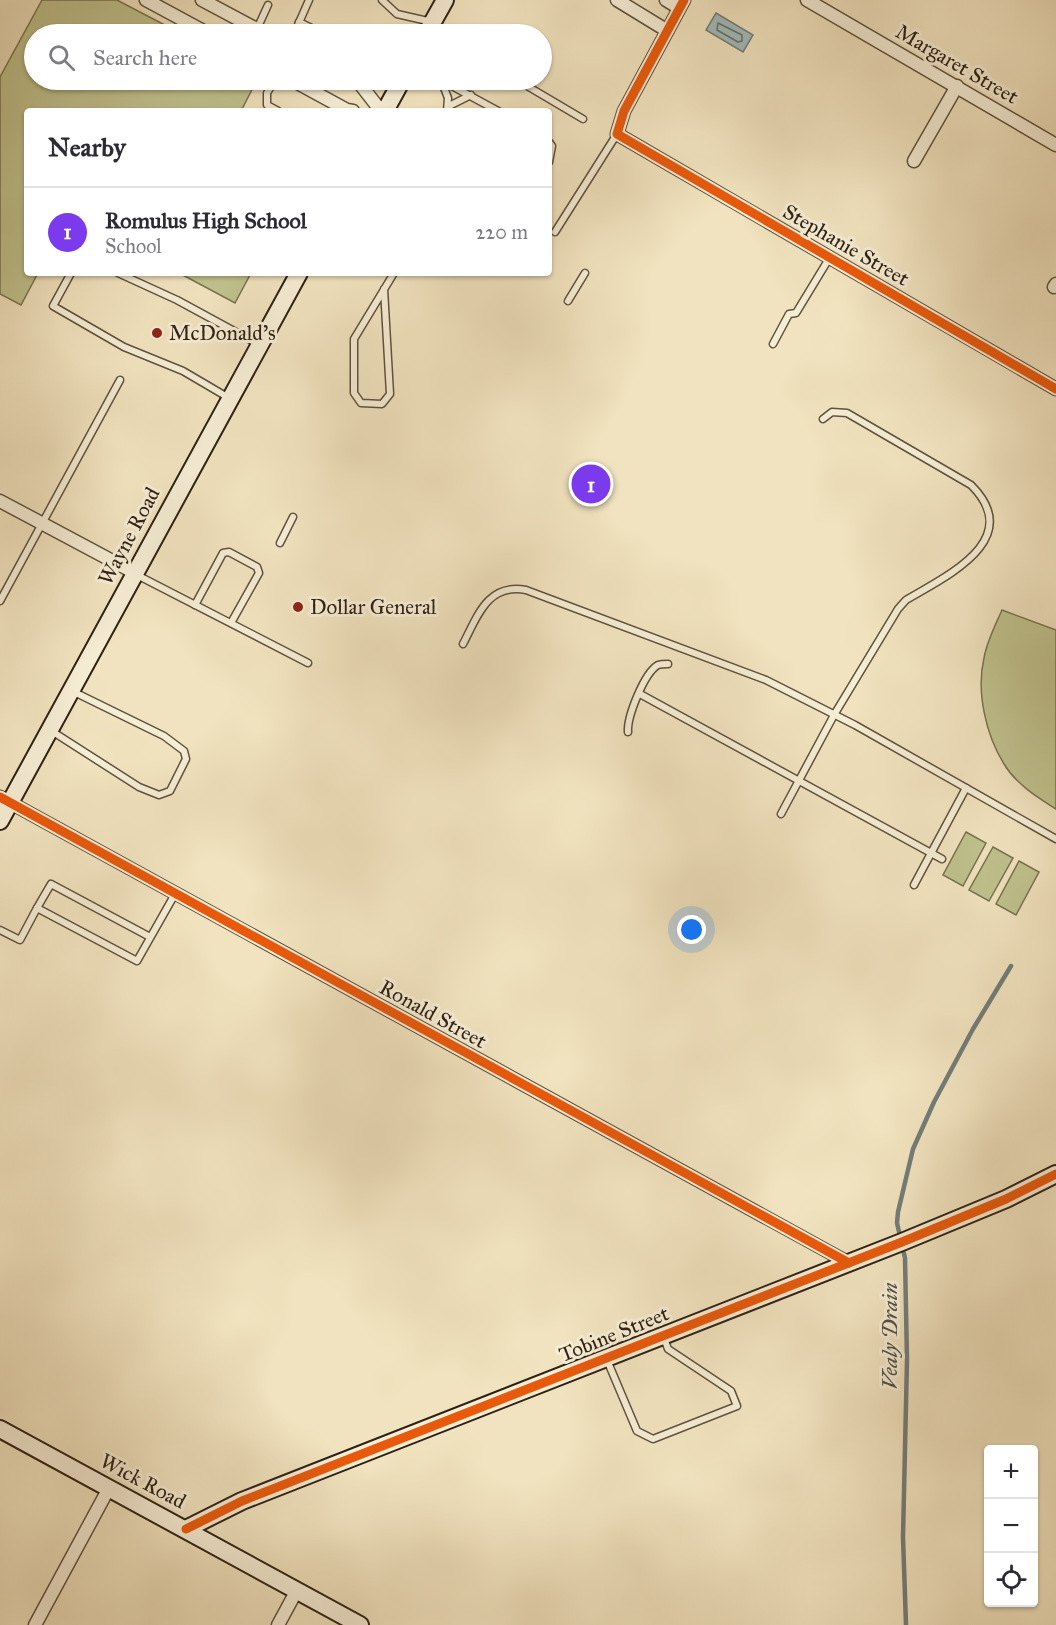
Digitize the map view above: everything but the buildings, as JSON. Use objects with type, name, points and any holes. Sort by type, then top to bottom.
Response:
[{"type":"street","points":[[146,0],[190,24]]},
{"type":"street","points":[[202,0],[246,24]]},
{"type":"street","points":[[431,24],[445,0]]},
{"type":"street","points":[[616,0],[666,30]]},
{"type":"street","points":[[617,134],[624,111],[679,9],[666,0]]},
{"type":"street","name":"Margaret Street","points":[[807,0],[1056,145]]},
{"type":"street","points":[[914,161],[957,86]]},
{"type":"street","points":[[309,90],[341,108]]},
{"type":"street","points":[[365,90],[380,108]]},
{"type":"street","points":[[385,108],[396,90]]},
{"type":"street","name":"Stephanie Street","points":[[617,134],[1056,389]]},
{"type":"street","name":"Wayne Road","points":[[0,821],[5,800],[50,730],[297,276]]},
{"type":"street","points":[[0,501],[135,573]]},
{"type":"street","name":"Ronald Street","points":[[5,800],[849,1263]]},
{"type":"street","name":"Tobine Street","points":[[186,1529],[242,1501],[849,1263],[1006,1199],[1056,1174]]},
{"type":"street","name":"Wick Road","points":[[0,1429],[360,1625]]},
{"type":"street","points":[[34,1625],[109,1488]]},
{"type":"street","points":[[278,1625],[297,1590]]},
{"type":"lane","points":[[303,24],[299,22],[309,0]]},
{"type":"lane","points":[[382,0],[396,14],[420,24]]},
{"type":"lane","points":[[263,24],[268,6]]},
{"type":"lane","points":[[270,90],[266,99],[267,105],[272,108]]},
{"type":"lane","points":[[444,90],[448,108],[471,95]]},
{"type":"lane","points":[[461,90],[493,108]]},
{"type":"lane","points":[[534,90],[583,118]]},
{"type":"lane","points":[[555,232],[617,134]]},
{"type":"lane","points":[[773,344],[789,314],[796,313],[830,256]]},
{"type":"lane","points":[[568,301],[585,273]]},
{"type":"lane","points":[[69,276],[53,306],[124,347],[183,371],[230,398]]},
{"type":"lane","points":[[125,276],[177,300],[260,345]]},
{"type":"lane","points":[[384,289],[390,394],[382,404],[361,403],[354,393],[354,339],[384,289],[392,276]]},
{"type":"lane","points":[[0,601],[120,380]]},
{"type":"lane","points":[[782,814],[834,715],[906,600],[968,564],[986,538],[989,522],[982,496],[971,485],[847,413],[832,412],[823,419]]},
{"type":"lane","points":[[280,543],[293,517]]},
{"type":"lane","points":[[195,605],[223,553],[229,552],[257,567],[259,573],[231,623]]},
{"type":"lane","points":[[135,573],[308,663]]},
{"type":"lane","points":[[463,644],[487,598],[507,589],[526,590],[766,680],[834,715],[1056,840]]},
{"type":"lane","points":[[628,732],[630,712],[651,673],[658,665],[668,664]]},
{"type":"lane","points":[[50,730],[139,787],[159,795],[170,791],[186,759],[184,751],[164,736],[71,690]]},
{"type":"lane","points":[[640,694],[942,859]]},
{"type":"lane","points":[[914,885],[966,788]]},
{"type":"lane","points":[[0,930],[20,940],[51,884],[150,937]]},
{"type":"lane","points":[[37,908],[137,962],[175,894]]},
{"type":"lane","points":[[606,1357],[637,1431],[645,1437],[653,1439],[737,1406],[731,1391],[668,1349],[663,1334]]},
{"type":"green space","points":[[42,0],[117,0],[163,24],[29,24]]},
{"type":"green space","points":[[24,33],[24,90],[252,90],[243,108],[24,108],[24,276],[36,276],[21,305],[0,294],[0,77]]},
{"type":"green space","points":[[185,276],[249,276],[235,303]]},
{"type":"green space","points":[[1002,610],[1056,630],[1056,809],[1027,790],[1009,771],[992,740],[984,713],[981,685],[984,658]]},
{"type":"green space","points":[[966,832],[986,843],[963,886],[943,875]]},
{"type":"green space","points":[[993,847],[1013,858],[989,901],[969,890]]},
{"type":"green space","points":[[1019,861],[1039,872],[1016,915],[996,904]]},
{"type":"water","points":[[716,13],[753,35],[743,52],[706,30]]},
{"type":"waterway","name":"Vealy Drain","points":[[906,1625],[903,1537],[907,1360],[905,1258],[897,1223],[898,1212],[913,1149],[934,1102],[973,1029],[1011,966]]},
{"type":"cycle path","points":[[684,0],[624,111],[617,134],[1056,389]]},
{"type":"cycle path","points":[[0,797],[849,1263]]},
{"type":"cycle path","points":[[186,1529],[242,1501],[902,1242],[1006,1199],[1056,1174]]},
{"type":"place","name":"McDonald's","points":[[157,333]]},
{"type":"place","name":"Romulus High School","points":[[591,484]]},
{"type":"place","name":"Dollar General","points":[[298,607]]}]
